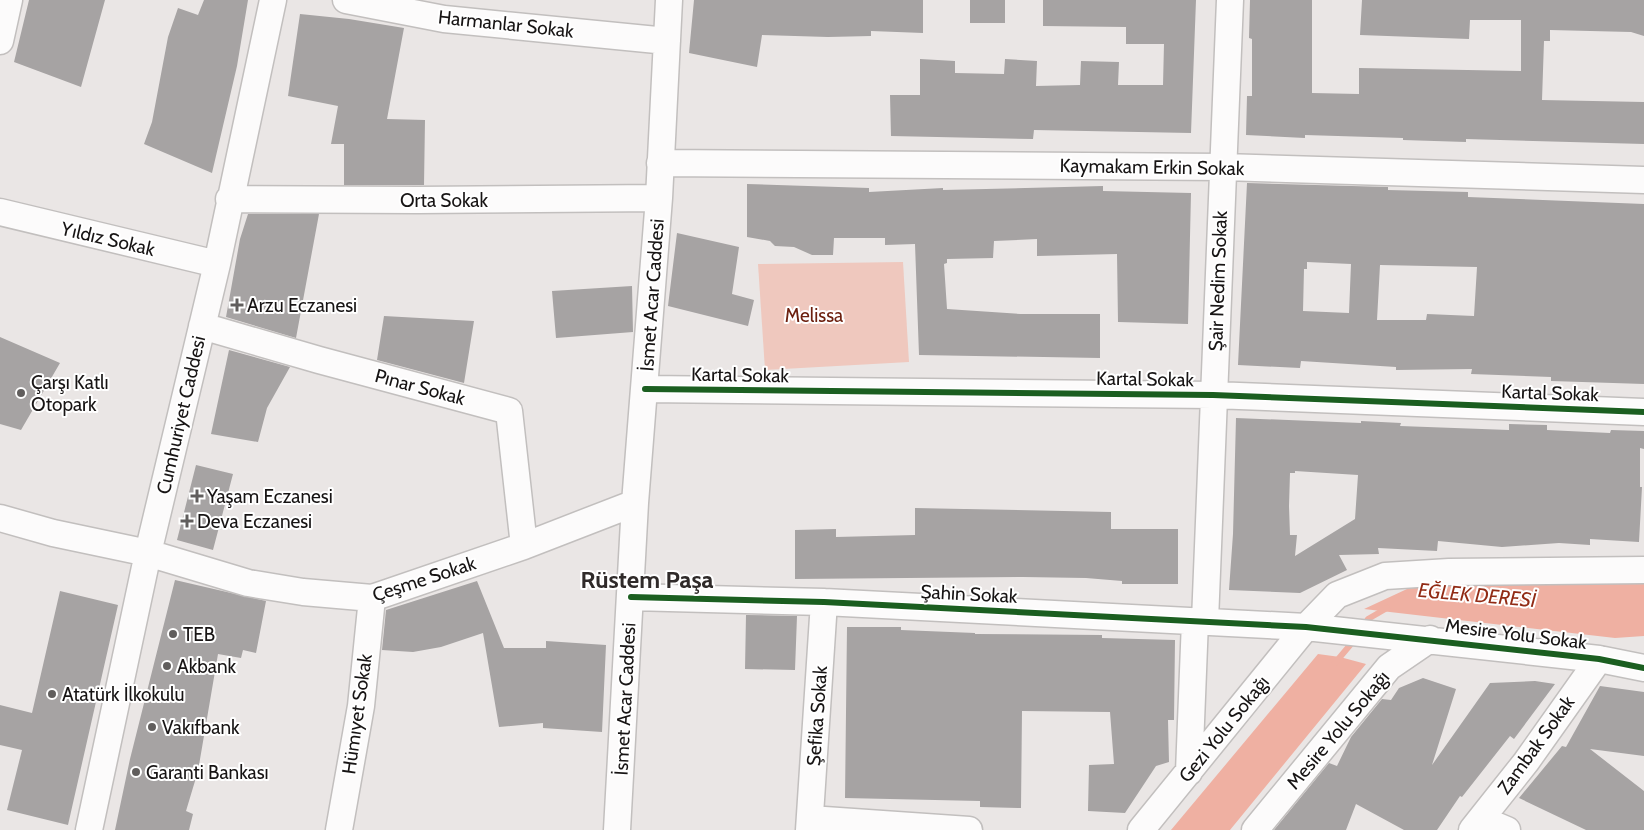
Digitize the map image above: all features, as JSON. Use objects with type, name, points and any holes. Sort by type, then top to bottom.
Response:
[{"type":"street","points":[[0,41],[9,0]]},
{"type":"street","name":"Cumhuriyet Caddesi","points":[[89,830],[148,553],[217,264],[229,199],[273,0]]},
{"type":"street","name":"Harmanlar Sokak","points":[[346,0],[444,19],[667,41]]},
{"type":"street","name":"İsmet Acar Caddesi","points":[[617,830],[635,503],[659,198],[669,0]]},
{"type":"street","name":"Şair Nedim Sokak","points":[[1189,772],[1213,395],[1230,0]]},
{"type":"street","name":"Kaymakam Erkin Sokak","points":[[660,163],[1223,167],[1644,180]]},
{"type":"street","name":"Orta Sokak","points":[[229,199],[659,198]]},
{"type":"street","name":"Yıldız Sokak","points":[[0,212],[217,264]]},
{"type":"street","name":"Pınar Sokak","points":[[202,326],[319,360],[509,411],[524,546]]},
{"type":"street","name":"Kartal Sokak","points":[[644,389],[1213,395],[1644,412]]},
{"type":"street","name":"Çeşme Sokak","points":[[0,518],[53,533],[148,553],[248,582],[302,592],[372,598],[524,546],[635,503]]},
{"type":"street","name":"Gezi Yolu Sokağı","points":[[1141,830],[1306,627],[1337,596],[1385,576],[1449,572],[1644,570]]},
{"type":"street","name":"Şahin Sokak","points":[[631,597],[824,602],[1306,627]]},
{"type":"street","name":"Hümıyet Sokak","points":[[339,830],[361,706],[372,598]]},
{"type":"street","name":"Şefika Sokak","points":[[809,825],[824,602]]},
{"type":"street","name":"Mesire Yolu Sokak","points":[[1306,627],[1430,639],[1599,659],[1644,668]]},
{"type":"street","name":"Mesire Yolu Sokağı","points":[[1255,830],[1389,667],[1430,639]]},
{"type":"street","name":"Zambak Sokak","points":[[1477,824],[1526,762],[1599,659]]},
{"type":"street","points":[[1477,824],[1507,830]]},
{"type":"street","points":[[809,825],[969,830]]},
{"type":"green space","name":"Melissa","points":[[903,262],[909,362],[765,370],[758,264]]},
{"type":"water","points":[[1644,576],[1644,636],[1615,638],[1364,609],[1407,589],[1442,584]]},
{"type":"water","points":[[1318,654],[1340,657],[1366,664],[1230,830],[1171,830]]},
{"type":"building","points":[[29,0],[105,0],[81,87],[14,62]]},
{"type":"building","points":[[204,0],[248,0],[237,66],[212,173],[144,144],[152,122],[168,37],[178,8],[198,15]]},
{"type":"building","points":[[694,0],[923,0],[923,33],[871,31],[871,36],[828,37],[762,35],[757,67],[689,53]]},
{"type":"building","points":[[970,0],[1005,0],[1005,23],[970,23]]},
{"type":"building","points":[[1043,0],[1196,0],[1191,133],[1034,130],[1033,139],[891,136],[890,95],[920,95],[920,59],[955,61],[955,73],[1004,74],[1005,59],[1037,61],[1036,86],[1080,85],[1081,61],[1119,62],[1118,85],[1163,85],[1164,44],[1126,44],[1126,27],[1043,26]]},
{"type":"building","points":[[1250,0],[1312,0],[1312,93],[1359,94],[1359,68],[1521,71],[1521,20],[1470,20],[1469,39],[1360,35],[1362,0],[1644,0],[1644,36],[1631,32],[1550,30],[1550,41],[1544,41],[1542,100],[1644,102],[1644,144],[1466,139],[1466,142],[1403,140],[1403,138],[1305,135],[1305,138],[1246,135],[1247,96],[1252,96],[1252,39],[1249,38]]},
{"type":"building","points":[[300,14],[349,19],[404,28],[387,119],[425,120],[424,185],[344,185],[344,144],[331,144],[338,106],[288,96]]},
{"type":"building","points":[[1247,183],[1388,187],[1388,190],[1468,192],[1468,197],[1644,204],[1644,384],[1551,381],[1551,377],[1471,374],[1472,369],[1396,370],[1396,367],[1301,361],[1300,368],[1238,365]],"holes":[[[1307,262],[1351,264],[1349,313],[1303,311],[1304,269],[1307,269]],[[1380,265],[1477,267],[1474,316],[1427,314],[1426,320],[1377,320]]]},
{"type":"building","points":[[747,184],[869,188],[869,192],[943,188],[943,190],[1103,186],[1103,191],[1191,193],[1188,324],[1118,322],[1117,254],[1037,256],[1037,239],[994,241],[993,258],[947,259],[947,263],[944,264],[947,309],[1020,314],[1100,314],[1100,358],[919,355],[915,244],[885,245],[885,238],[834,238],[833,255],[812,255],[794,247],[775,246],[770,241],[747,237]]},
{"type":"building","points":[[248,214],[319,214],[296,338],[226,317],[240,239]]},
{"type":"building","points":[[677,233],[739,247],[732,294],[754,300],[748,326],[668,306]]},
{"type":"building","points":[[632,286],[633,332],[556,338],[552,291]]},
{"type":"building","points":[[384,316],[474,321],[464,383],[377,360]]},
{"type":"building","name":"Çarşı Katlı Otopark","points":[[0,337],[60,363],[21,430],[0,424]]},
{"type":"building","points":[[229,350],[290,367],[267,408],[258,442],[211,434]]},
{"type":"building","points":[[1236,418],[1361,423],[1361,421],[1401,423],[1400,426],[1509,430],[1509,424],[1547,425],[1547,430],[1610,433],[1611,430],[1644,431],[1644,449],[1640,448],[1640,487],[1642,487],[1639,542],[1590,539],[1590,545],[1559,543],[1502,547],[1438,541],[1437,551],[1378,548],[1379,554],[1339,555],[1347,570],[1300,593],[1229,590],[1233,534]],"holes":[[[1295,471],[1358,475],[1355,519],[1295,556],[1297,535],[1290,535],[1290,473],[1295,473]]]},
{"type":"building","points":[[196,465],[233,474],[213,550],[177,540]]},
{"type":"building","points":[[915,508],[1111,512],[1111,529],[1178,529],[1178,584],[1122,584],[1122,581],[1086,578],[1023,577],[795,579],[795,530],[836,529],[836,537],[915,535]]},
{"type":"building","points":[[175,580],[266,601],[256,653],[243,650],[241,658],[218,654],[198,771],[186,811],[193,814],[189,830],[115,830],[130,759]]},
{"type":"building","points":[[477,581],[504,648],[546,648],[546,641],[606,645],[602,732],[543,728],[543,723],[499,727],[483,633],[441,647],[413,652],[382,650],[386,610]]},
{"type":"building","points":[[60,591],[118,605],[68,825],[7,810],[22,750],[0,745],[0,705],[32,713]]},
{"type":"building","points":[[746,615],[797,616],[795,670],[745,669]]},
{"type":"building","points":[[847,627],[901,627],[901,630],[975,634],[1102,635],[1102,638],[1175,640],[1174,720],[1168,720],[1169,762],[1156,766],[1125,813],[1088,811],[1089,765],[1114,764],[1110,712],[1022,711],[1021,808],[980,807],[980,801],[845,798]]},
{"type":"building","points":[[1423,678],[1456,689],[1432,765],[1490,683],[1535,681],[1555,684],[1514,739],[1510,736],[1462,797],[1460,796],[1437,830],[1404,830],[1356,804],[1346,830],[1274,830],[1329,763],[1337,766],[1351,737],[1382,699],[1391,700],[1399,688]]},
{"type":"building","points":[[1600,686],[1644,692],[1644,756],[1590,749],[1644,791],[1644,830],[1586,830],[1519,798],[1562,746],[1566,747]]},
{"type":"waterway","name":"EĞLEK DERESİ","points":[[1363,627],[1368,619],[1387,608]]},
{"type":"waterway","name":"EĞLEK DERESİ","points":[[1335,663],[1356,638]]},
{"type":"cycle path","points":[[645,389],[1213,395],[1644,412]]},
{"type":"cycle path","points":[[631,597],[824,602],[1306,627],[1599,659],[1644,668]]},
{"type":"place","name":"Arzu Eczanesi","points":[[237,305]]},
{"type":"place","name":"Çarşı Katlı Otopark","points":[[21,393]]},
{"type":"place","name":"Yaşam Eczanesi","points":[[197,496]]},
{"type":"place","name":"Deva Eczanesi","points":[[187,521]]},
{"type":"place","name":"TEB","points":[[173,634]]},
{"type":"place","name":"Akbank","points":[[167,666]]},
{"type":"place","name":"Atatürk İlkokulu","points":[[52,694]]},
{"type":"place","name":"Vakıfbank","points":[[152,727]]},
{"type":"place","name":"Garanti Bankası","points":[[136,772]]},
{"type":"district","name":"Rüstem Paşa","points":[[647,579]]}]
